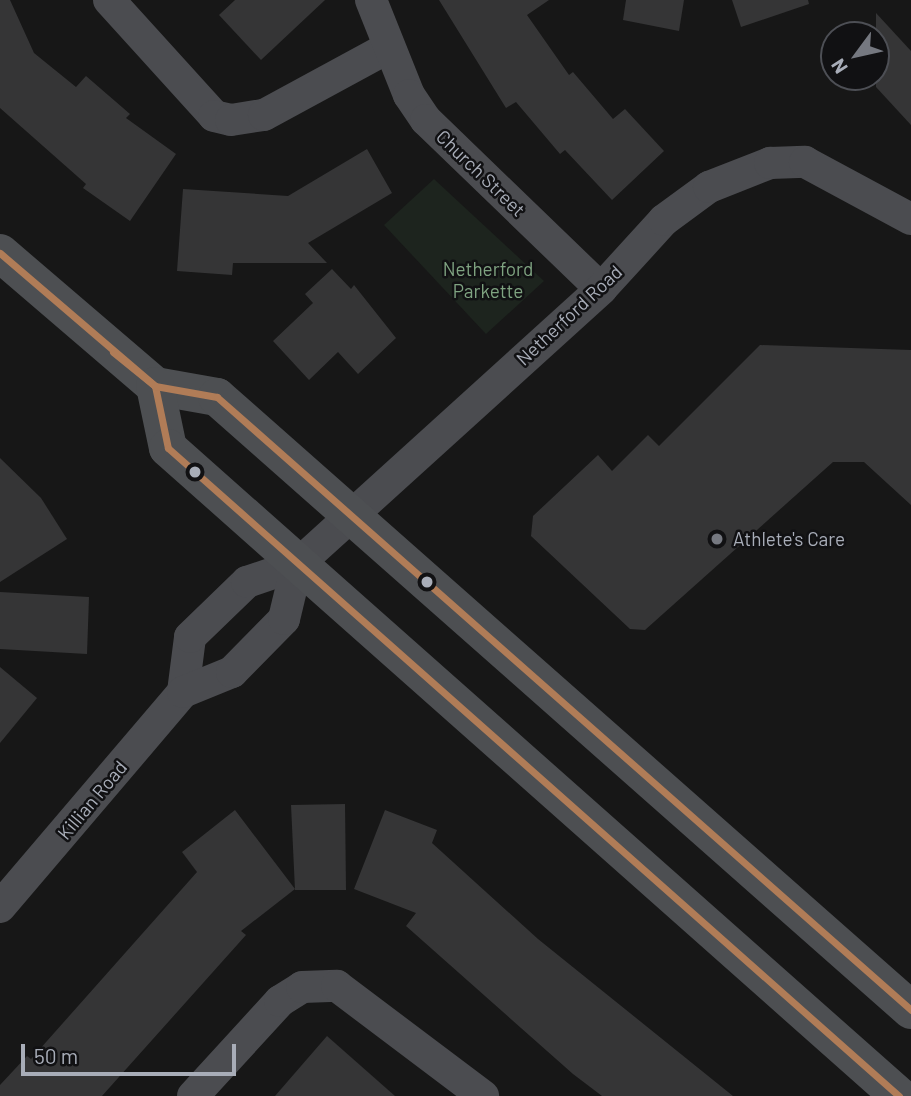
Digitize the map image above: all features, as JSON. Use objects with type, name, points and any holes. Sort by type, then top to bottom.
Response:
[{"type":"main road","points":[[0,253],[155,386],[217,397],[348,518],[911,1010]]},
{"type":"main road","points":[[155,386],[168,448],[899,1096]]},
{"type":"street","points":[[109,0],[214,116],[231,120],[264,115],[389,47]]},
{"type":"street","name":"Church Street","points":[[370,0],[409,95],[447,145],[601,289]]},
{"type":"street","name":"Netherford Road","points":[[297,565],[601,289],[675,211],[709,187],[770,163],[805,162],[911,219]]},
{"type":"street","points":[[183,692],[190,637],[247,582],[297,565]]},
{"type":"street","name":"Killian Road","points":[[0,907],[183,692],[232,672],[284,619],[297,565]]},
{"type":"street","points":[[193,1096],[280,1001],[302,987],[337,986],[483,1096]]},
{"type":"green space","name":"Netherford Parkette","points":[[434,179],[544,281],[486,334],[384,225]]},
{"type":"building","points":[[0,0],[10,0],[34,53],[76,87],[86,76],[130,114],[126,118],[176,154],[130,221],[83,188],[86,184],[0,108]]},
{"type":"building","points":[[235,0],[325,0],[261,60],[219,15]]},
{"type":"building","points":[[439,0],[549,0],[527,15],[569,75],[573,72],[613,119],[625,109],[664,151],[612,200],[565,150],[560,154],[516,102],[506,108]]},
{"type":"building","points":[[626,0],[684,0],[679,31],[623,20]]},
{"type":"building","points":[[732,0],[808,0],[809,4],[741,27]]},
{"type":"building","points":[[890,28],[911,51],[911,125],[880,91],[890,91]]},
{"type":"building","points":[[367,149],[392,193],[308,243],[327,263],[233,263],[232,275],[177,271],[183,189],[288,196]]},
{"type":"building","points":[[332,269],[351,289],[354,285],[396,338],[358,374],[338,352],[309,380],[273,341],[313,303],[305,294]]},
{"type":"building","points":[[760,345],[911,350],[911,505],[864,462],[833,462],[645,630],[630,629],[531,536],[533,516],[598,455],[612,471],[648,435],[659,446]]},
{"type":"building","points":[[0,458],[41,498],[67,539],[0,582]]},
{"type":"building","points":[[0,592],[89,597],[87,654],[0,649]]},
{"type":"building","points":[[0,667],[37,698],[0,743]]},
{"type":"building","points":[[345,804],[346,890],[295,890],[291,805]]},
{"type":"building","points":[[235,810],[295,889],[241,931],[246,935],[102,1096],[0,1096],[0,1085],[27,1056],[31,1059],[197,872],[182,852]]},
{"type":"building","points":[[385,810],[437,830],[432,843],[538,939],[733,1096],[602,1096],[573,1074],[406,926],[416,913],[354,889]]},
{"type":"building","points":[[327,1036],[395,1096],[275,1096]]},
{"type":"transit line","points":[[0,253],[155,386],[168,448],[899,1096]]},
{"type":"transit line","points":[[113,352],[155,386],[217,397],[911,1010]]},
{"type":"place","name":"Athlete's Care","points":[[717,539]]}]
